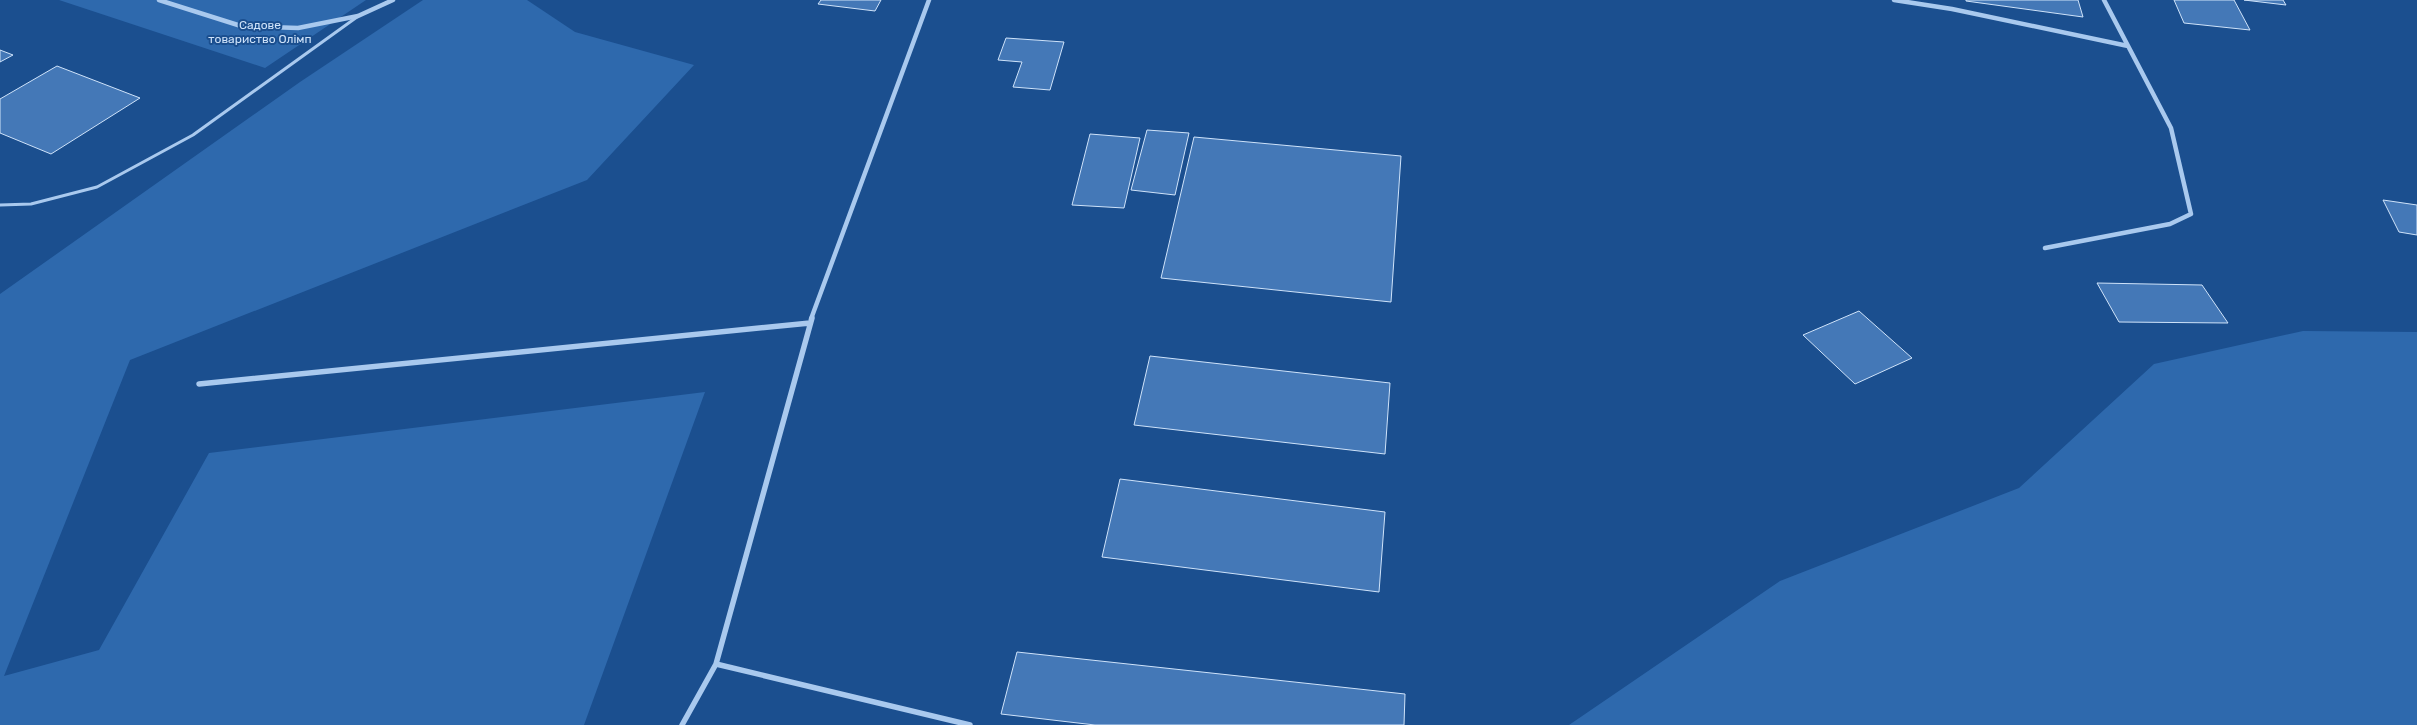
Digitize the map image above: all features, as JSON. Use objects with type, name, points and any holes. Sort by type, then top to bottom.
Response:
[{"type":"street","points":[[159,0],[241,26],[298,28],[358,16],[393,0]]},
{"type":"street","points":[[682,725],[716,664],[810,323],[928,0]]},
{"type":"street","points":[[1894,0],[1952,9],[2128,46]]},
{"type":"street","points":[[2045,248],[2170,224],[2191,214],[2171,128],[2104,0]]},
{"type":"street","points":[[199,384],[810,323]]},
{"type":"street","points":[[716,664],[970,725]]},
{"type":"lane","points":[[0,205],[31,204],[97,187],[193,135],[358,16]]},
{"type":"green space","name":"Садове товариство Олімп","points":[[59,0],[366,0],[265,68]]},
{"type":"green space","points":[[423,0],[527,0],[575,32],[694,65],[587,180],[130,360],[4,676],[99,650],[209,453],[705,392],[584,725],[0,725],[0,294],[300,82]]},
{"type":"green space","points":[[2303,331],[2417,332],[2417,725],[1569,725],[1780,581],[2019,488],[2154,364]]},
{"type":"building","points":[[821,0],[881,0],[875,11],[818,4]]},
{"type":"building","points":[[2078,0],[2083,17],[1966,1]]},
{"type":"building","points":[[2174,0],[2234,0],[2250,30],[2184,23]]},
{"type":"building","points":[[2244,0],[2283,0],[2286,5]]},
{"type":"building","points":[[1006,38],[1064,42],[1050,90],[1013,87],[1022,62],[998,60]]},
{"type":"building","points":[[0,50],[13,55],[0,62]]},
{"type":"building","points":[[57,66],[140,98],[51,154],[0,133],[0,99]]},
{"type":"building","points":[[1147,130],[1189,133],[1175,195],[1131,190]]},
{"type":"building","points":[[1090,134],[1140,138],[1124,208],[1072,205]]},
{"type":"building","points":[[1194,137],[1401,156],[1391,302],[1161,278]]},
{"type":"building","points":[[2383,200],[2417,205],[2417,235],[2399,232]]},
{"type":"building","points":[[2097,283],[2202,285],[2228,323],[2119,322]]},
{"type":"building","points":[[1859,311],[1912,358],[1855,384],[1803,335]]},
{"type":"building","points":[[1150,356],[1390,383],[1385,454],[1134,425]]},
{"type":"building","points":[[1120,479],[1385,512],[1379,592],[1102,557]]},
{"type":"building","points":[[1017,652],[1405,694],[1404,725],[1095,725],[1001,714]]}]
